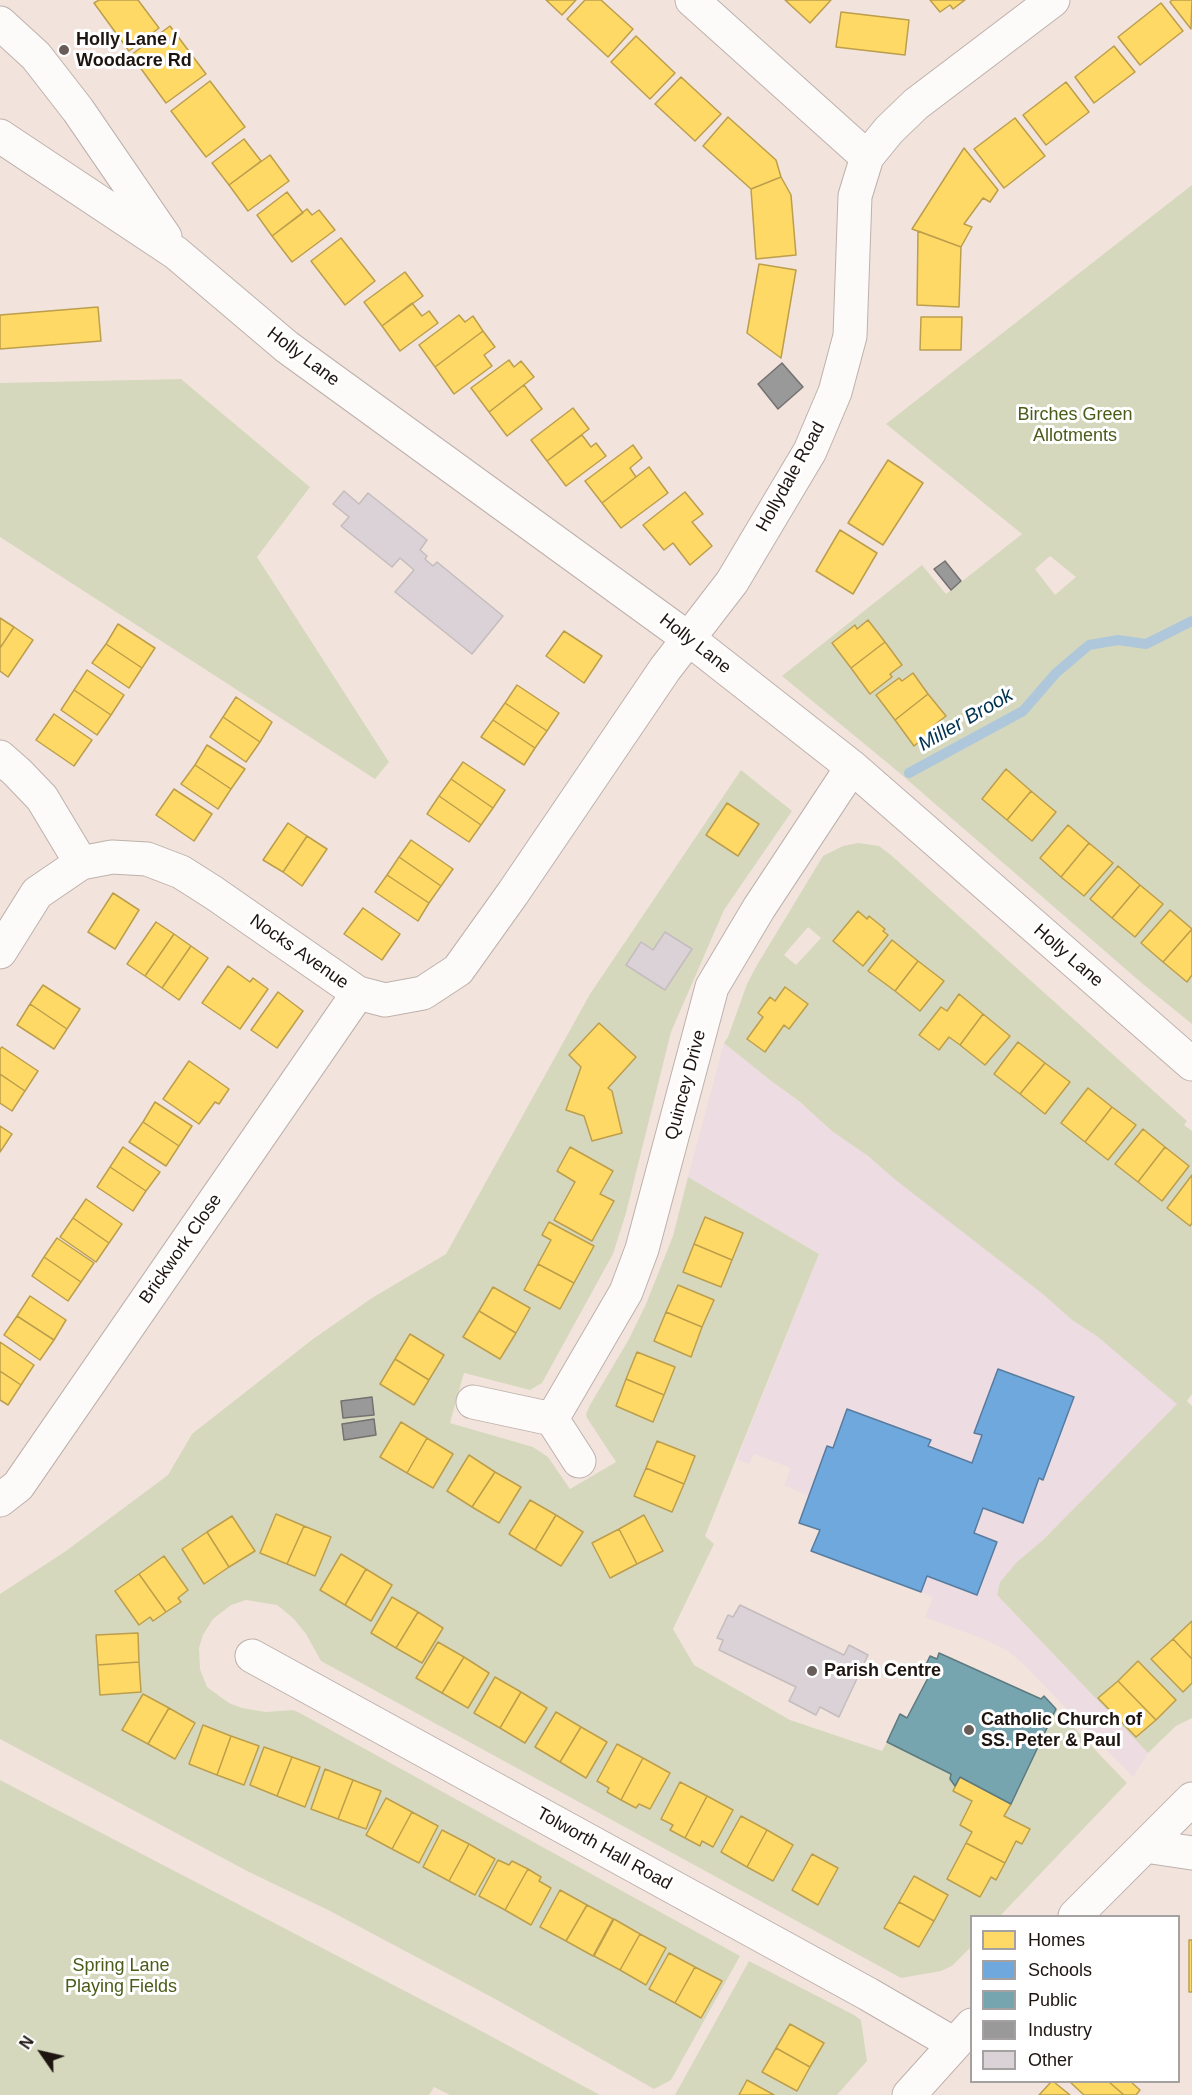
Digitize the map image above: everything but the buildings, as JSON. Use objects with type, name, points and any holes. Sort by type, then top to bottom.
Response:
[{"type":"street","points":[[692,0],[867,157]]},
{"type":"street","name":"Hollydale Road","points":[[689,639],[732,582],[810,451],[835,392],[850,336],[855,196],[867,157],[889,130],[916,104],[1053,0]]},
{"type":"street","name":"Holly Lane","points":[[0,23],[36,56],[78,110],[176,253]]},
{"type":"street","name":"Holly Lane","points":[[0,136],[176,253],[288,347],[689,639],[852,767],[1192,1064]]},
{"type":"street","name":"Nocks Avenue","points":[[0,952],[37,893],[81,863],[112,857],[147,860],[181,872],[358,993],[386,999],[423,993],[458,970],[665,669],[689,639]]},
{"type":"street","points":[[0,757],[42,798],[81,863]]},
{"type":"street","name":"Quincey Drive","points":[[552,1419],[626,1292],[642,1249],[712,987],[759,908],[852,767]]},
{"type":"street","name":"Brickwork Close","points":[[0,1500],[18,1486],[358,993]]},
{"type":"street","points":[[473,1402],[552,1419],[579,1461]]},
{"type":"street","name":"Tolworth Hall Road","points":[[252,1656],[868,1994],[963,2035]]},
{"type":"street","points":[[1077,1915],[1192,1799]]},
{"type":"street","points":[[1145,1846],[1192,1853]]},
{"type":"street","points":[[909,2095],[963,2035]]},
{"type":"shaded area","points":[[724,1043],[1044,1295],[1072,1320],[1098,1337],[1178,1404],[1043,1540],[1017,1563],[1000,1582],[997,1595],[1148,1753],[1133,1777],[1008,1651],[986,1640],[925,1617],[933,1598],[811,1551],[819,1530],[799,1523],[808,1496],[784,1485],[791,1468],[754,1454],[749,1464],[737,1460],[819,1254],[688,1177]]},
{"type":"green space","name":"Birches Green Allotments","points":[[1192,185],[1192,1024],[896,770],[782,676],[922,565],[946,594],[1022,534],[886,424]],"holes":[[[1050,556],[1076,577],[1055,595],[1035,569]]]},
{"type":"green space","points":[[181,379],[310,487],[257,557],[389,762],[375,779],[0,537],[0,383]]},
{"type":"green space","points":[[741,770],[792,811],[724,910],[671,1032],[626,1213],[613,1254],[542,1383],[530,1390],[464,1373],[450,1423],[533,1447],[548,1457],[570,1489],[616,1462],[586,1414],[629,1339],[646,1304],[673,1236],[688,1177],[819,1254],[705,1536],[714,1544],[673,1629],[694,1665],[790,1720],[882,1751],[887,1742],[951,1774],[950,1779],[955,1786],[953,1791],[972,1801],[960,1825],[972,1832],[966,1843],[1005,1862],[1016,1841],[1022,1843],[1030,1829],[1004,1816],[1056,1709],[1127,1783],[1001,1915],[970,1915],[970,1948],[952,1966],[941,1971],[901,1978],[321,1661],[306,1634],[293,1618],[277,1605],[246,1600],[231,1605],[213,1619],[203,1635],[199,1648],[200,1669],[207,1687],[229,1703],[266,1712],[293,1710],[298,1712],[740,1956],[671,2080],[654,2089],[497,2000],[330,1911],[249,1872],[0,1739],[0,1594],[66,1551],[168,1475],[192,1434],[313,1339],[372,1298],[446,1254],[590,994]]},
{"type":"green space","points":[[858,843],[879,846],[891,855],[1187,1121],[1184,1125],[1192,1131],[1192,1394],[1187,1401],[1192,1406],[1192,1718],[1176,1726],[1148,1753],[997,1595],[1000,1582],[1017,1562],[1043,1540],[1177,1404],[1098,1337],[1072,1320],[1044,1295],[868,1156],[832,1131],[800,1102],[724,1043],[747,984],[757,965],[823,856],[843,846]],"holes":[[[808,927],[821,938],[796,965],[784,955]]]},
{"type":"green space","name":"Spring Lane Playing Fields","points":[[0,1780],[600,2095],[450,2095],[434,2087],[429,2095],[0,2095]]},
{"type":"green space","points":[[749,1961],[861,2020],[867,2061],[837,2095],[675,2095]]},
{"type":"waterway","name":"Miller Brook","points":[[909,773],[1023,711],[1056,673],[1089,645],[1118,640],[1146,644],[1192,621]]},
{"type":"place","name":"Holly Lane / Woodacre Rd","points":[[64,50]]},
{"type":"place","name":"Parish Centre","points":[[812,1671]]},
{"type":"place","name":"Catholic Church of SS. Peter & Paul","points":[[969,1730]]}]
